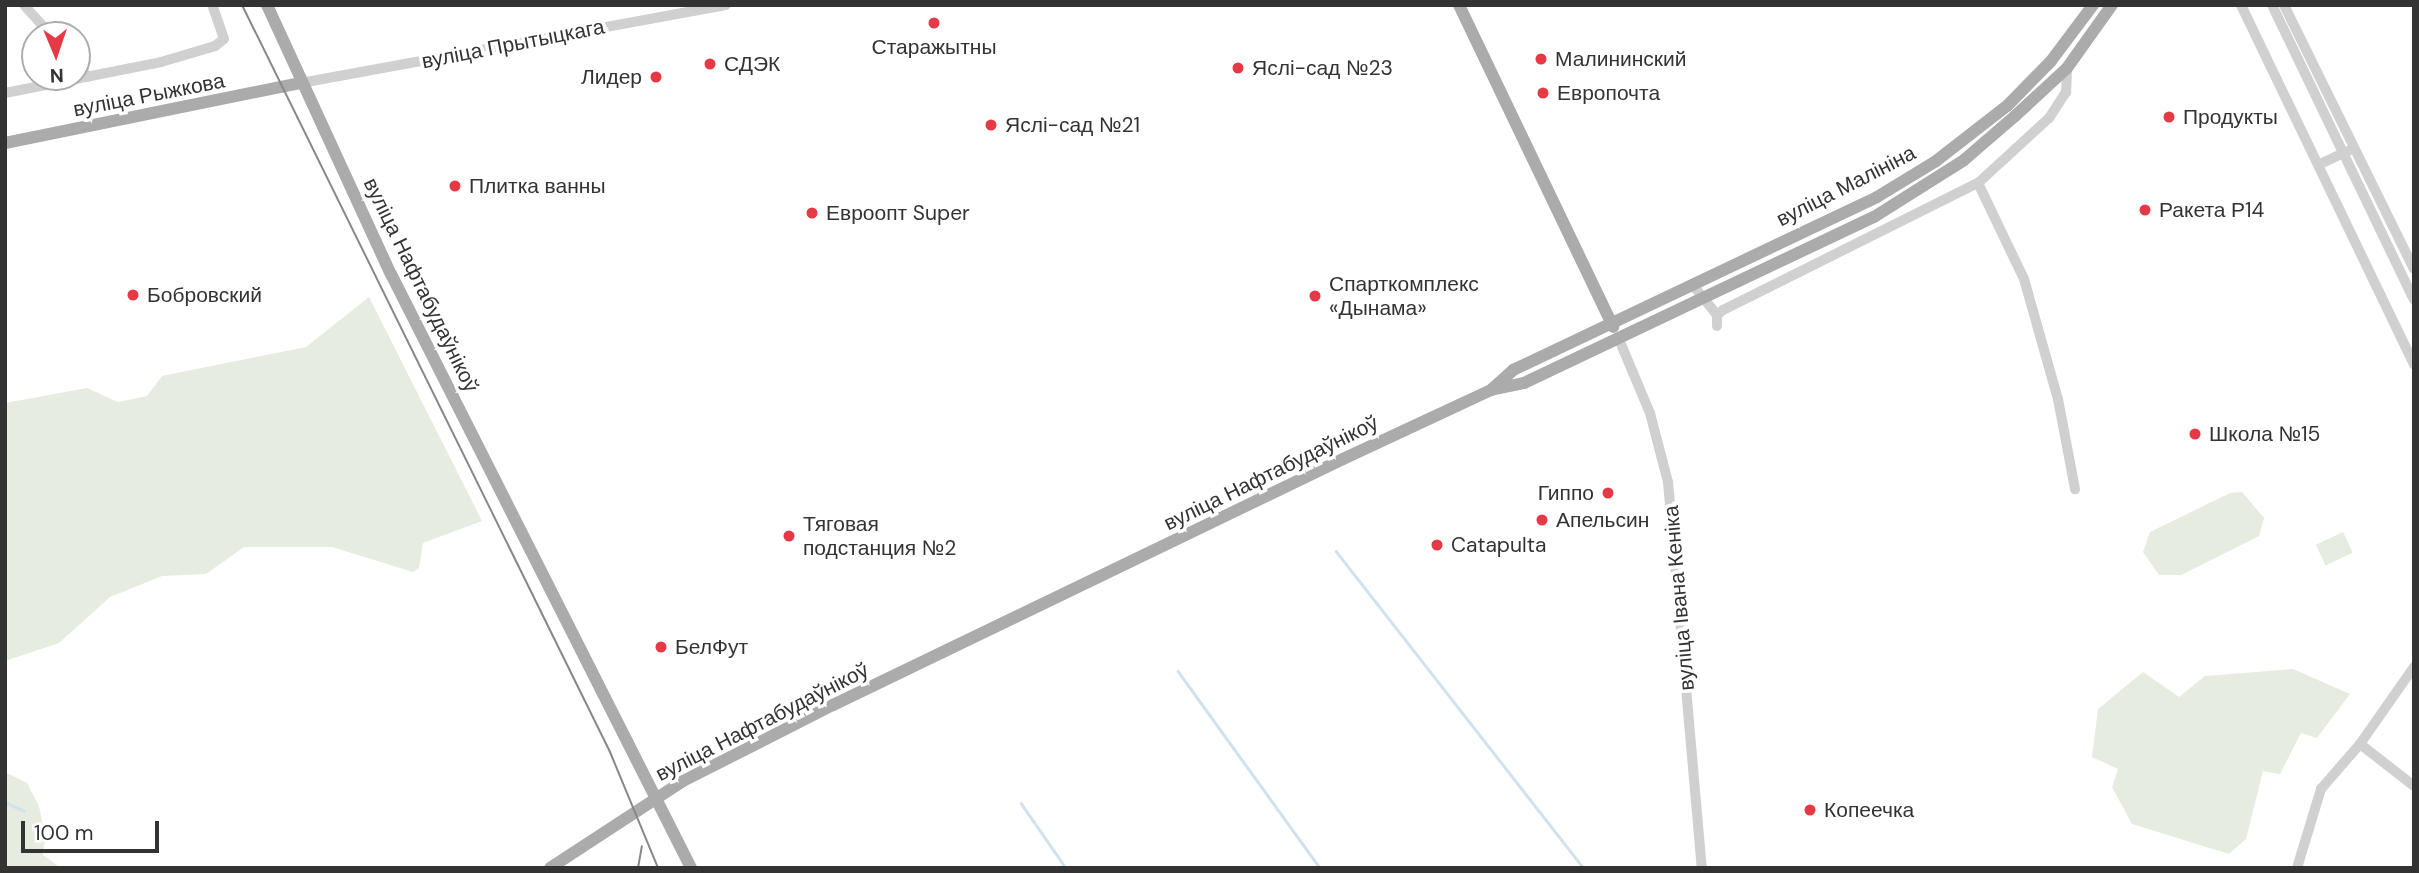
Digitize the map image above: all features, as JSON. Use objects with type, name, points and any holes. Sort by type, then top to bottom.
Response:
[{"type":"main road","name":"вуліца Нафтабудаўнікоў","points":[[267,5],[391,274],[657,799],[693,775],[833,705],[1492,390],[1516,386],[1618,337]]},
{"type":"main road","points":[[1460,5],[1618,337]]},
{"type":"main road","name":"вуліца Малініна","points":[[1611,322],[1877,197],[1936,161],[2007,106],[2051,61],[2093,5]]},
{"type":"main road","name":"вуліца Малініна","points":[[1618,337],[1896,203],[1964,160],[2067,68],[2112,5]]},
{"type":"main road","name":"вуліца Рыжкова","points":[[5,143],[301,83]]},
{"type":"main road","name":"вуліца Нафтабудаўнікоў","points":[[1492,390],[1513,370],[1611,322]]},
{"type":"main road","points":[[550,868],[657,799],[691,868]]},
{"type":"street","points":[[24,5],[38,21]]},
{"type":"street","points":[[91,76],[161,62],[224,39],[212,5]]},
{"type":"street","name":"вуліца Прытыцкага","points":[[301,83],[726,5]]},
{"type":"street","points":[[2241,5],[2320,164],[2414,365]]},
{"type":"street","points":[[2272,5],[2414,300]]},
{"type":"street","points":[[2284,5],[2414,269]]},
{"type":"street","name":"вуліца Малініна","points":[[1700,298],[1717,321],[1978,183],[2049,118],[2066,92],[2067,68]]},
{"type":"street","points":[[2320,164],[2354,148]]},
{"type":"street","points":[[1978,183],[2024,279],[2058,399],[2075,489]]},
{"type":"street","points":[[1692,284],[1700,298]]},
{"type":"street","name":"вуліца Івана Кеніка","points":[[1618,337],[1650,413],[1668,482],[1702,868]]},
{"type":"street","points":[[2297,868],[2321,789],[2360,744],[2414,667]]},
{"type":"street","points":[[2360,744],[2414,786]]},
{"type":"shaded area","points":[[369,297],[482,521],[423,543],[419,568],[413,572],[332,547],[244,547],[206,574],[162,576],[110,597],[59,643],[5,661],[5,403],[87,388],[118,402],[147,396],[162,376],[306,347]]},
{"type":"shaded area","points":[[2242,492],[2264,518],[2259,536],[2181,575],[2159,575],[2143,552],[2150,532],[2230,493]]},
{"type":"shaded area","points":[[2343,532],[2353,553],[2326,566],[2316,545]]},
{"type":"shaded area","points":[[2293,669],[2350,694],[2317,738],[2301,733],[2280,774],[2263,771],[2246,839],[2229,854],[2132,824],[2112,787],[2118,769],[2092,757],[2098,709],[2143,672],[2179,697],[2205,676]]},
{"type":"shaded area","points":[[5,772],[27,783],[39,806],[45,837],[43,855],[61,868],[5,868]]},
{"type":"waterway","points":[[1336,551],[1584,868]]},
{"type":"waterway","points":[[1178,671],[1320,868]]},
{"type":"waterway","points":[[5,802],[24,811]]},
{"type":"waterway","points":[[1021,803],[1066,868]]},
{"type":"tram line","points":[[242,5],[610,752],[658,868]]},
{"type":"tram line","points":[[638,868],[642,846]]},
{"type":"place","name":"Старажытны","points":[[934,23]]},
{"type":"place","name":"Малининский","points":[[1541,59]]},
{"type":"place","name":"СДЭК","points":[[710,64]]},
{"type":"place","name":"Яслі-сад №23","points":[[1238,68]]},
{"type":"place","name":"Лидер","points":[[656,77]]},
{"type":"place","name":"Европочта","points":[[1543,93]]},
{"type":"place","name":"Продукты","points":[[2169,117]]},
{"type":"place","name":"Яслі-сад №21","points":[[991,125]]},
{"type":"place","name":"Плитка ванны","points":[[455,186]]},
{"type":"place","name":"Ракета Р14","points":[[2145,210]]},
{"type":"place","name":"Евроопт Super","points":[[812,213]]},
{"type":"place","name":"Бобровский","points":[[133,295]]},
{"type":"place","name":"Спарткомплекс «Дынама»","points":[[1315,296]]},
{"type":"place","name":"Школа №15","points":[[2195,434]]},
{"type":"place","name":"Гиппо","points":[[1608,493]]},
{"type":"place","name":"Апельсин","points":[[1542,520]]},
{"type":"place","name":"Тяговая подстанция №2","points":[[789,536]]},
{"type":"place","name":"Catapulta","points":[[1437,545]]},
{"type":"place","name":"БелФут","points":[[661,647]]},
{"type":"place","name":"Копеечка","points":[[1810,810]]}]
